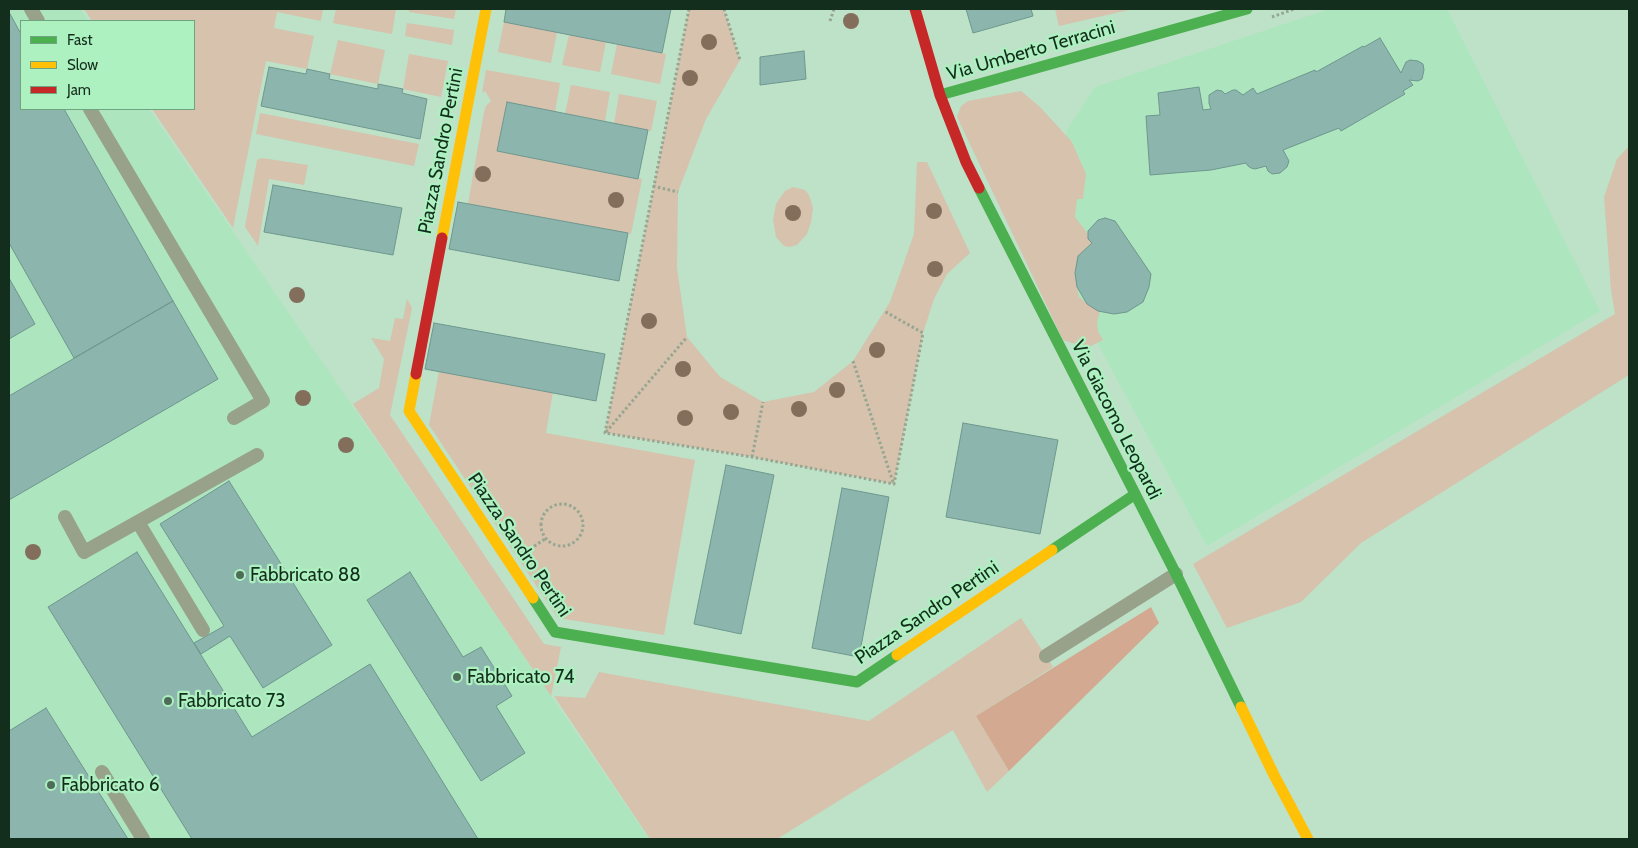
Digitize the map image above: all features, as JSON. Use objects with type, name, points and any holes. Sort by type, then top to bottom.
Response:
[{"type":"street","name":"Piazza Sandro Pertini","points":[[486,9],[408,411],[554,632],[857,682],[1134,495]]},
{"type":"street","name":"Via Giacomo Leopardi","points":[[915,9],[940,95],[966,162],[1134,495],[1176,574],[1274,775],[1308,839]]},
{"type":"street","name":"Via Umberto Terracini","points":[[940,95],[1247,9]]},
{"type":"lane","points":[[31,9],[37,20]]},
{"type":"lane","points":[[91,110],[263,400],[234,418]]},
{"type":"lane","points":[[65,516],[84,552],[257,455]]},
{"type":"lane","points":[[138,522],[204,630]]},
{"type":"lane","points":[[1046,656],[1176,574]]},
{"type":"lane","points":[[102,772],[144,839]]},
{"type":"path","points":[[605,433],[689,9]]},
{"type":"path","points":[[724,9],[740,60]]},
{"type":"path","points":[[830,21],[834,9]]},
{"type":"path","points":[[653,186],[678,192]]},
{"type":"path","points":[[884,311],[923,333],[894,484]]},
{"type":"path","points":[[605,433],[687,338]]},
{"type":"path","points":[[852,361],[894,484]]},
{"type":"path","points":[[752,457],[763,402]]},
{"type":"path","points":[[605,433],[752,457],[894,484]]},
{"type":"path","points":[[557,504],[571,506],[577,510],[583,522],[583,529],[581,536],[576,541],[564,547],[557,546],[546,539],[540,526],[545,512],[557,504]]},
{"type":"shaded area","points":[[9,9],[80,9],[88,20],[20,20],[20,110],[150,110],[649,839],[9,839]]},
{"type":"shaded area","points":[[84,9],[323,9],[321,21],[277,12],[274,28],[314,36],[307,69],[266,61],[233,228],[153,110],[195,110],[195,20],[91,20]]},
{"type":"shaded area","points":[[336,9],[396,9],[392,34],[333,23]]},
{"type":"shaded area","points":[[409,9],[456,9],[454,19],[409,12]]},
{"type":"shaded area","points":[[689,9],[724,9],[740,60],[706,119],[678,192],[677,268],[687,337],[720,377],[763,402],[814,392],[853,361],[890,302],[914,234],[917,162],[927,162],[970,253],[947,274],[934,299],[923,333],[894,484],[752,457],[605,433]]},
{"type":"shaded area","points":[[1055,9],[1133,9],[1059,26]]},
{"type":"shaded area","points":[[1329,9],[1447,9],[1600,311],[1207,546],[1051,257],[1067,130],[1095,87]]},
{"type":"shaded area","points":[[504,22],[557,32],[551,63],[498,52]]},
{"type":"shaded area","points":[[407,23],[454,30],[452,45],[405,36]]},
{"type":"shaded area","points":[[569,35],[606,42],[600,72],[562,65]]},
{"type":"shaded area","points":[[338,40],[385,50],[378,84],[330,74]]},
{"type":"shaded area","points":[[617,44],[666,54],[660,84],[611,74]]},
{"type":"shaded area","points":[[409,54],[448,61],[441,97],[403,89]]},
{"type":"shaded area","points":[[486,70],[560,83],[555,112],[507,103],[498,151],[642,179],[631,234],[468,204],[484,112],[486,106],[491,101],[485,91],[482,93]]},
{"type":"shaded area","points":[[571,85],[610,92],[605,121],[565,114]]},
{"type":"shaded area","points":[[1021,91],[1040,107],[1072,142],[1086,174],[1083,199],[1077,199],[1075,217],[1088,234],[1088,239],[1092,243],[1078,256],[1075,273],[1079,297],[1100,311],[1097,322],[1098,331],[1103,340],[1087,348],[1063,340],[957,117],[961,106],[968,101]]},
{"type":"shaded area","points":[[619,94],[657,101],[651,131],[614,124]]},
{"type":"shaded area","points":[[260,113],[419,144],[414,166],[256,134]]},
{"type":"shaded area","points":[[1629,146],[1629,375],[1361,543],[1301,602],[1227,628],[1193,564],[1615,314],[1611,290],[1604,197],[1617,159]]},
{"type":"shaded area","points":[[262,158],[308,165],[304,185],[269,179],[258,246],[245,227],[257,160]]},
{"type":"shaded area","points":[[793,187],[805,190],[809,195],[813,208],[807,234],[797,245],[790,247],[784,246],[776,237],[773,220],[776,204],[785,191]]},
{"type":"shaded area","points":[[407,299],[412,308],[390,415],[544,644],[561,647],[551,696],[353,404],[379,388],[384,359],[371,338],[390,341],[395,318],[403,319]]},
{"type":"shaded area","points":[[439,371],[553,392],[546,433],[695,460],[664,635],[558,618],[429,425]]},
{"type":"shaded area","points":[[1151,607],[1159,623],[1009,771],[976,716]]},
{"type":"shaded area","points":[[1021,618],[1053,667],[976,716],[1009,771],[987,792],[953,730],[777,839],[650,839],[554,696],[585,698],[599,672],[869,721]]},
{"type":"building","points":[[506,9],[671,9],[662,53],[504,22]]},
{"type":"building","points":[[966,9],[1031,9],[1033,16],[973,33]]},
{"type":"building","points":[[9,12],[20,32],[20,110],[65,110],[173,301],[74,358],[9,243]]},
{"type":"building","points":[[1380,38],[1401,73],[1406,62],[1410,60],[1423,64],[1422,79],[1418,81],[1409,80],[1413,85],[1403,91],[1405,94],[1341,131],[1339,128],[1283,150],[1289,161],[1287,167],[1280,173],[1272,174],[1266,166],[1255,169],[1251,168],[1246,163],[1211,170],[1150,175],[1146,116],[1160,115],[1158,93],[1199,87],[1203,110],[1211,109],[1209,95],[1217,90],[1225,94],[1236,90],[1243,95],[1253,88],[1257,94],[1315,70],[1316,72]]},
{"type":"building","points":[[804,51],[806,79],[760,85],[760,57]]},
{"type":"building","points":[[269,67],[306,74],[307,69],[330,74],[329,79],[378,89],[378,84],[403,89],[402,93],[427,99],[420,139],[261,106]]},
{"type":"building","points":[[507,102],[648,130],[638,179],[497,151]]},
{"type":"building","points":[[273,185],[402,208],[393,255],[264,232]]},
{"type":"building","points":[[458,202],[628,233],[619,281],[449,249]]},
{"type":"building","points":[[1105,218],[1115,221],[1151,274],[1149,287],[1143,302],[1127,312],[1114,314],[1098,311],[1087,304],[1077,287],[1075,273],[1078,256],[1092,243],[1088,239],[1088,231],[1098,220]]},
{"type":"building","points":[[9,278],[35,324],[9,339]]},
{"type":"building","points":[[173,301],[218,379],[9,500],[9,396]]},
{"type":"building","points":[[434,323],[605,354],[596,401],[425,369]]},
{"type":"building","points":[[963,423],[1058,440],[1040,534],[946,517]]},
{"type":"building","points":[[726,465],[774,475],[741,634],[694,624]]},
{"type":"building","name":"Fabbricato 88","points":[[229,481],[332,645],[263,688],[230,636],[201,654],[194,643],[224,626],[160,524]]},
{"type":"building","points":[[842,488],[889,497],[859,657],[812,648]]},
{"type":"building","name":"Fabbricato 73","points":[[137,552],[252,737],[370,664],[478,839],[192,839],[48,607]]},
{"type":"building","name":"Fabbricato 74","points":[[410,572],[463,657],[481,647],[512,696],[496,706],[525,753],[481,781],[367,600]]},
{"type":"building","name":"Fabbricato 6","points":[[46,708],[128,839],[9,839],[9,731]]},
{"type":"traffic: fast","points":[[940,95],[1247,9]]},
{"type":"traffic: fast","points":[[979,188],[1176,574],[1241,707]]},
{"type":"traffic: fast","points":[[1052,550],[1134,495]]},
{"type":"traffic: fast","points":[[533,598],[555,632],[857,682],[897,655]]},
{"type":"traffic: slow","points":[[442,238],[486,9]]},
{"type":"traffic: slow","points":[[416,374],[409,411],[533,598]]},
{"type":"traffic: slow","points":[[897,655],[1052,550]]},
{"type":"traffic: slow","points":[[1241,707],[1308,839]]},
{"type":"traffic: jam","points":[[915,9],[940,95],[966,162],[979,188]]},
{"type":"traffic: jam","points":[[416,374],[442,238]]},
{"type":"place","name":"Fabbricato 88","points":[[240,575]]},
{"type":"place","name":"Fabbricato 74","points":[[457,677]]},
{"type":"place","name":"Fabbricato 73","points":[[168,701]]},
{"type":"place","name":"Fabbricato 6","points":[[51,785]]}]
